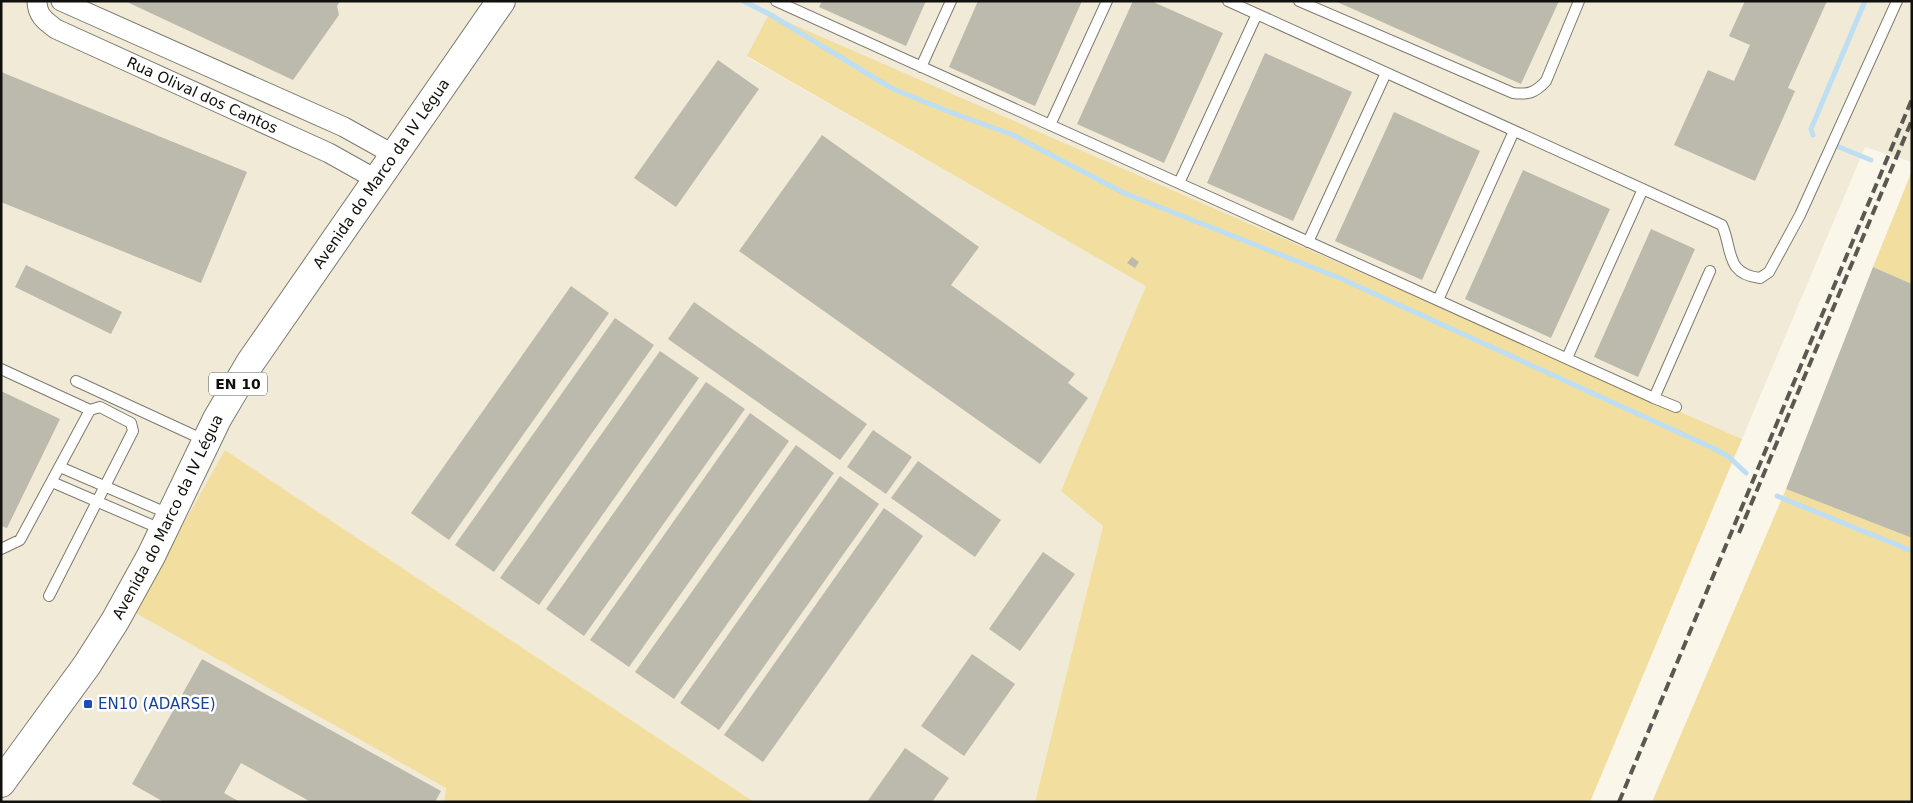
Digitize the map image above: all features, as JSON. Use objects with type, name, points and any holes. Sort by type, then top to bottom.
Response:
[{"type":"main road","name":"Avenida do Marco da IV Légua","points":[[1,783],[82,673],[115,621],[167,522],[206,441],[250,362],[298,291],[396,156],[501,1]]},
{"type":"street","name":"Rua Olival dos Cantos","points":[[37,1],[38,12],[56,29],[329,153],[378,181]]},
{"type":"street","name":"Rua Olival dos Cantos","points":[[61,1],[344,127],[396,156]]},
{"type":"lane","points":[[921,67],[951,1]]},
{"type":"lane","points":[[1050,125],[1107,1]]},
{"type":"lane","points":[[1228,1],[1722,225],[1737,270],[1746,277],[1760,278],[1769,272],[1800,215],[1897,1]]},
{"type":"lane","points":[[1299,1],[1513,93],[1526,95],[1537,90],[1546,81],[1579,1]]},
{"type":"lane","points":[[778,2],[1676,407]]},
{"type":"lane","points":[[1179,183],[1257,14]]},
{"type":"lane","points":[[1308,242],[1386,73]]},
{"type":"lane","points":[[1438,300],[1514,131]]},
{"type":"lane","points":[[1567,358],[1643,189]]},
{"type":"lane","points":[[1654,398],[1710,271]]},
{"type":"lane","points":[[1,369],[90,410],[100,407],[131,423],[133,426],[133,431],[103,486],[49,596]]},
{"type":"lane","points":[[76,381],[206,441]]},
{"type":"lane","points":[[1,549],[20,540],[90,410]]},
{"type":"lane","points":[[60,466],[103,486],[167,522]]},
{"type":"lane","points":[[52,482],[96,501],[167,522]]},
{"type":"shaded area","points":[[1,1],[1912,1],[1912,162],[1865,147],[1742,439],[1674,410],[747,57],[1147,286],[1061,491],[1103,526],[1035,802],[754,802],[225,450],[446,789],[444,802],[1,802]]},
{"type":"shaded area","points":[[769,14],[1742,439],[1590,802],[1035,802],[1103,526],[1061,491],[1146,286],[747,56]]},
{"type":"shaded area","points":[[1912,171],[1912,284],[1873,267]]},
{"type":"shaded area","points":[[225,450],[754,802],[444,802],[446,788],[134,612]]},
{"type":"shaded area","points":[[1786,489],[1912,538],[1912,802],[1652,802]]},
{"type":"building","points":[[125,1],[340,1],[337,6],[339,15],[293,80]]},
{"type":"building","points":[[822,1],[926,1],[906,46],[819,7]]},
{"type":"building","points":[[978,1],[1082,1],[1035,106],[949,67]]},
{"type":"building","points":[[1133,1],[1151,1],[1223,33],[1164,163],[1077,124]]},
{"type":"building","points":[[1335,1],[1559,1],[1521,84]]},
{"type":"building","points":[[1745,1],[1827,1],[1788,88],[1795,91],[1755,181],[1674,145],[1708,70],[1734,81],[1750,45],[1729,36]]},
{"type":"building","points":[[1265,53],[1352,92],[1293,221],[1207,183]]},
{"type":"building","points":[[718,60],[759,89],[676,207],[634,178]]},
{"type":"building","points":[[1,72],[247,172],[201,283],[1,202]]},
{"type":"building","points":[[1394,112],[1480,151],[1422,280],[1335,241]]},
{"type":"building","points":[[822,135],[979,247],[951,285],[1075,374],[1068,383],[1088,398],[1040,464],[739,251]]},
{"type":"building","points":[[1523,170],[1610,209],[1551,338],[1465,299]]},
{"type":"building","points":[[1651,229],[1695,249],[1638,377],[1594,357]]},
{"type":"building","points":[[1132,257],[1139,262],[1135,268],[1127,263]]},
{"type":"building","points":[[26,265],[122,312],[111,334],[15,287]]},
{"type":"building","points":[[1873,267],[1912,284],[1912,538],[1786,489]]},
{"type":"building","points":[[571,286],[609,313],[449,540],[411,513]]},
{"type":"building","points":[[694,302],[867,424],[840,460],[668,339]]},
{"type":"building","points":[[615,318],[654,345],[494,572],[455,545]]},
{"type":"building","points":[[660,351],[699,378],[539,605],[500,578]]},
{"type":"building","points":[[706,382],[745,409],[584,636],[546,609]]},
{"type":"building","points":[[1,391],[60,419],[7,528],[1,526]]},
{"type":"building","points":[[750,413],[789,441],[629,667],[590,640]]},
{"type":"building","points":[[873,430],[912,457],[886,494],[847,467]]},
{"type":"building","points":[[796,445],[834,473],[674,699],[635,672]]},
{"type":"building","points":[[918,461],[1001,520],[975,557],[891,498]]},
{"type":"building","points":[[840,476],[879,504],[719,730],[680,703]]},
{"type":"building","points":[[884,508],[923,536],[763,762],[724,735]]},
{"type":"building","points":[[1043,552],[1075,574],[1020,651],[989,629]]},
{"type":"building","points":[[972,654],[1015,684],[964,756],[921,726]]},
{"type":"building","points":[[202,659],[441,791],[435,802],[311,802],[241,763],[224,793],[240,802],[164,802],[132,784]]},
{"type":"building","points":[[905,748],[949,778],[932,802],[867,802]]},
{"type":"waterway","points":[[743,1],[771,15],[893,89],[1013,135],[1124,193],[1342,279],[1715,449],[1729,457],[1746,473]]},
{"type":"waterway","points":[[1813,135],[1811,129],[1865,1]]},
{"type":"waterway","points":[[1834,145],[1871,160]]},
{"type":"waterway","points":[[1777,496],[1912,551]]},
{"type":"railway","points":[[1619,802],[1912,99]]},
{"type":"railway","points":[[1739,533],[1912,120]]},
{"type":"place","name":"EN10 (ADARSE)","points":[[88,704]]}]
